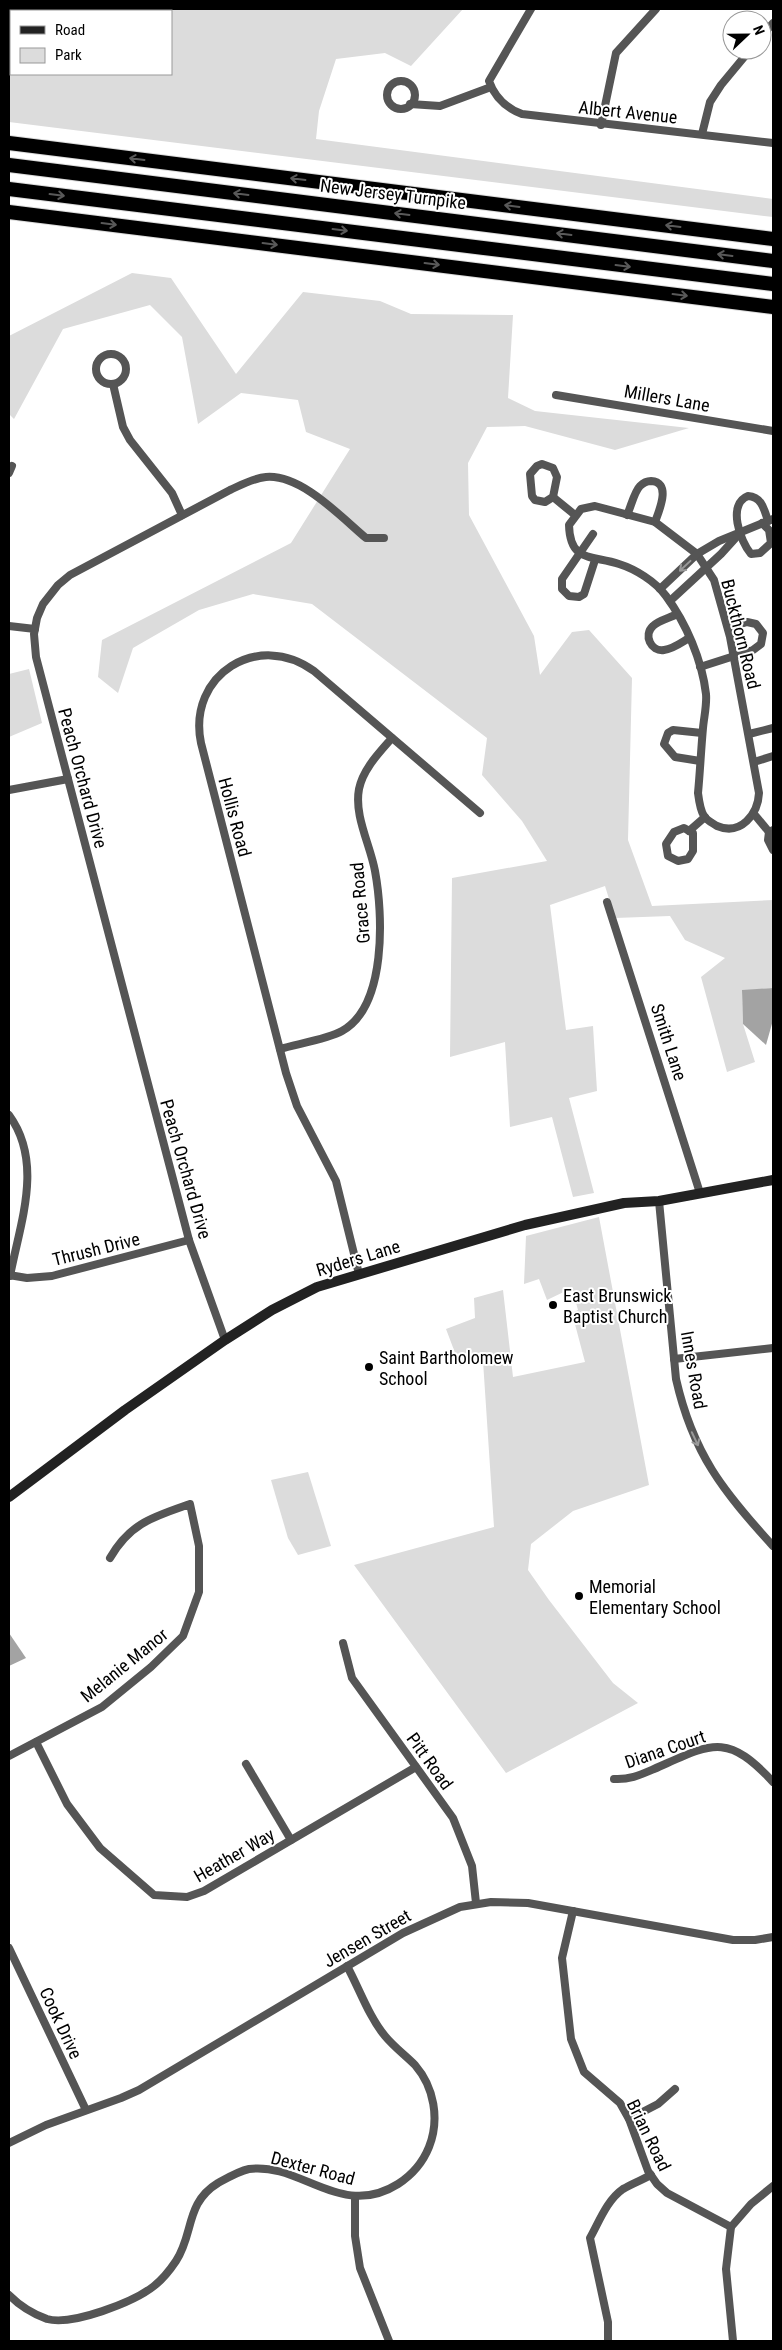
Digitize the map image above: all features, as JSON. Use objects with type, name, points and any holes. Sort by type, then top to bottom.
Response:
[{"type":"highway","name":"New Jersey Turnpike","points":[[9,143],[773,239]]},
{"type":"highway","name":"New Jersey Turnpike","points":[[9,165],[773,261]]},
{"type":"highway","points":[[9,189],[773,284]]},
{"type":"highway","points":[[9,212],[773,307]]},
{"type":"main road","name":"Ryders Lane","points":[[9,1498],[125,1410],[225,1340],[272,1310],[317,1287],[525,1225],[624,1203],[659,1201],[773,1180]]},
{"type":"street","points":[[410,104],[440,106],[491,87],[489,81],[531,9]]},
{"type":"street","points":[[601,125],[616,53],[656,9]]},
{"type":"street","points":[[702,134],[710,102],[742,60]]},
{"type":"street","name":"Albert Avenue","points":[[491,87],[505,106],[522,114],[601,125],[702,134],[773,143]]},
{"type":"street","points":[[112,353],[121,356],[126,366],[124,377],[113,384],[100,380],[96,370],[101,357],[112,353]]},
{"type":"street","points":[[113,384],[123,427],[130,440],[172,492],[182,516]]},
{"type":"street","name":"Millers Lane","points":[[556,395],[773,431]]},
{"type":"street","points":[[548,465],[556,473],[553,497],[545,502],[535,500],[532,496],[530,474],[537,466],[548,465]]},
{"type":"street","name":"Peach Orchard Drive","points":[[225,1340],[190,1240],[36,657],[35,630],[44,604],[64,580],[230,490],[255,479],[268,477],[293,482],[308,490],[366,538],[384,538]]},
{"type":"street","points":[[627,516],[638,489],[644,482],[655,482],[660,485],[663,498],[655,522]]},
{"type":"street","points":[[748,496],[757,498],[761,502],[768,521],[771,543],[760,553],[751,554],[745,546],[741,532],[736,508],[742,498],[748,496]]},
{"type":"street","points":[[553,497],[575,515],[569,525],[569,534],[573,546],[580,554],[595,560],[618,564],[637,572],[660,589],[670,601],[689,638],[700,667],[706,696],[698,793],[705,817],[722,828],[732,829],[740,826],[754,814],[771,831],[768,840],[773,850]]},
{"type":"street","name":"Buckthorn Road","points":[[575,515],[581,509],[595,506],[655,522],[697,554],[707,568],[717,587],[728,628],[749,734],[760,793],[754,814]]},
{"type":"street","points":[[660,589],[697,554],[768,521]]},
{"type":"street","points":[[670,601],[707,568],[741,532]]},
{"type":"street","points":[[593,534],[562,579],[562,589],[569,596],[574,598],[584,594],[595,560]]},
{"type":"street","points":[[677,614],[650,629],[648,634],[651,644],[655,648],[664,650],[689,638]]},
{"type":"street","points":[[700,667],[757,648],[761,644],[763,633],[756,624],[750,622],[728,628]]},
{"type":"street","points":[[9,626],[35,630]]},
{"type":"street","name":"Hollis Road","points":[[360,1274],[336,1181],[297,1106],[280,1048],[201,743],[199,721],[204,699],[215,680],[231,666],[259,656],[281,656],[295,660],[314,671],[480,813]]},
{"type":"street","points":[[749,734],[773,728]]},
{"type":"street","points":[[700,761],[675,756],[665,746],[665,738],[673,730],[702,733]]},
{"type":"street","name":"Grace Road","points":[[280,1048],[342,1031],[354,1021],[366,1004],[376,975],[380,938],[375,871],[360,816],[358,797],[360,785],[368,768],[392,738]]},
{"type":"street","points":[[754,762],[773,756]]},
{"type":"street","points":[[9,790],[68,779]]},
{"type":"street","points":[[689,831],[705,817]]},
{"type":"street","points":[[684,828],[689,831],[693,833],[694,839],[692,855],[684,861],[673,860],[666,850],[668,840],[679,830],[684,828]]},
{"type":"street","name":"Smith Lane","points":[[607,902],[700,1192]]},
{"type":"street","points":[[9,1115],[25,1146],[29,1174],[10,1275]]},
{"type":"street","name":"Innes Road","points":[[659,1201],[674,1359],[682,1406],[704,1458],[734,1502],[773,1546]]},
{"type":"street","name":"Thrush Drive","points":[[10,1275],[27,1278],[52,1276],[190,1240]]},
{"type":"street","points":[[674,1359],[773,1348]]},
{"type":"street","name":"Melanie Manor","points":[[9,1756],[102,1707],[151,1667],[183,1636],[199,1592],[199,1546],[190,1504],[147,1520],[120,1540],[110,1558]]},
{"type":"street","name":"Pitt Road","points":[[343,1643],[352,1678],[453,1818],[472,1866],[476,1904]]},
{"type":"street","name":"Heather Way","points":[[36,1742],[68,1804],[100,1848],[154,1895],[187,1897],[204,1891],[416,1767]]},
{"type":"street","name":"Diana Court","points":[[614,1779],[628,1780],[697,1750],[720,1747],[738,1751],[749,1757],[773,1782]]},
{"type":"street","points":[[246,1764],[291,1840]]},
{"type":"street","name":"Jensen Street","points":[[9,2143],[46,2125],[139,2090],[424,1922],[460,1907],[476,1904],[528,1902],[733,1940],[756,1940],[773,1937]]},
{"type":"street","name":"Brian Road","points":[[573,1911],[562,1958],[572,2039],[584,2072],[620,2103],[651,2176],[667,2193],[731,2227]]},
{"type":"street","name":"Cook Drive","points":[[9,1948],[86,2110]]},
{"type":"street","name":"Dexter Road","points":[[9,2295],[33,2312],[48,2319],[61,2320],[89,2315],[139,2296],[167,2273],[178,2258],[193,2212],[208,2189],[248,2169],[273,2172],[332,2192],[355,2196],[381,2192],[409,2176],[428,2149],[435,2118],[433,2101],[424,2078],[415,2065],[384,2036],[347,1966]]},
{"type":"street","points":[[628,2119],[658,2104],[675,2089]]},
{"type":"street","points":[[608,2341],[608,2322],[590,2238],[607,2207],[622,2190],[651,2176]]},
{"type":"street","points":[[733,2341],[726,2269],[731,2227],[751,2204],[773,2186]]},
{"type":"street","points":[[355,2196],[355,2236],[360,2268],[388,2341]]},
{"type":"green space","points":[[9,9],[463,9],[411,66],[385,53],[336,59],[319,111],[316,139],[773,199],[773,217],[9,122]]},
{"type":"green space","points":[[132,273],[171,278],[236,374],[303,292],[380,301],[411,314],[513,315],[508,398],[535,411],[689,428],[615,450],[525,426],[487,427],[468,463],[469,515],[534,636],[540,675],[572,632],[589,630],[632,678],[628,840],[652,906],[773,900],[773,988],[742,991],[743,1024],[755,1062],[727,1072],[701,977],[725,958],[685,940],[670,916],[615,918],[605,886],[550,905],[566,1030],[593,1026],[597,1091],[569,1098],[594,1193],[573,1197],[552,1117],[510,1127],[505,1042],[450,1057],[452,878],[547,861],[522,821],[482,775],[487,738],[312,604],[253,594],[199,610],[133,648],[118,693],[98,677],[102,640],[291,543],[350,449],[306,432],[298,400],[241,393],[198,424],[182,337],[150,305],[63,329],[14,419],[9,414],[9,336]]},
{"type":"green space","points":[[29,669],[42,723],[9,737],[9,674]]},
{"type":"green space","points":[[599,1217],[649,1485],[573,1511],[531,1544],[528,1570],[613,1683],[638,1703],[506,1773],[354,1565],[494,1527],[483,1361],[460,1366],[446,1329],[475,1318],[474,1298],[503,1290],[513,1377],[585,1362],[572,1313],[578,1310],[572,1288],[547,1300],[539,1279],[524,1284],[526,1236]]},
{"type":"green space","points":[[308,1472],[331,1546],[298,1555],[288,1538],[271,1480]]},
{"type":"shaded area","points":[[773,988],[773,1020],[766,1045],[743,1024],[742,990]]},
{"type":"shaded area","points":[[9,1633],[26,1658],[9,1666]]},
{"type":"place","name":"East Brunswick Baptist Church","points":[[553,1305]]},
{"type":"place","name":"Saint Bartholomew School","points":[[369,1367]]},
{"type":"place","name":"Memorial Elementary School","points":[[579,1596]]}]
